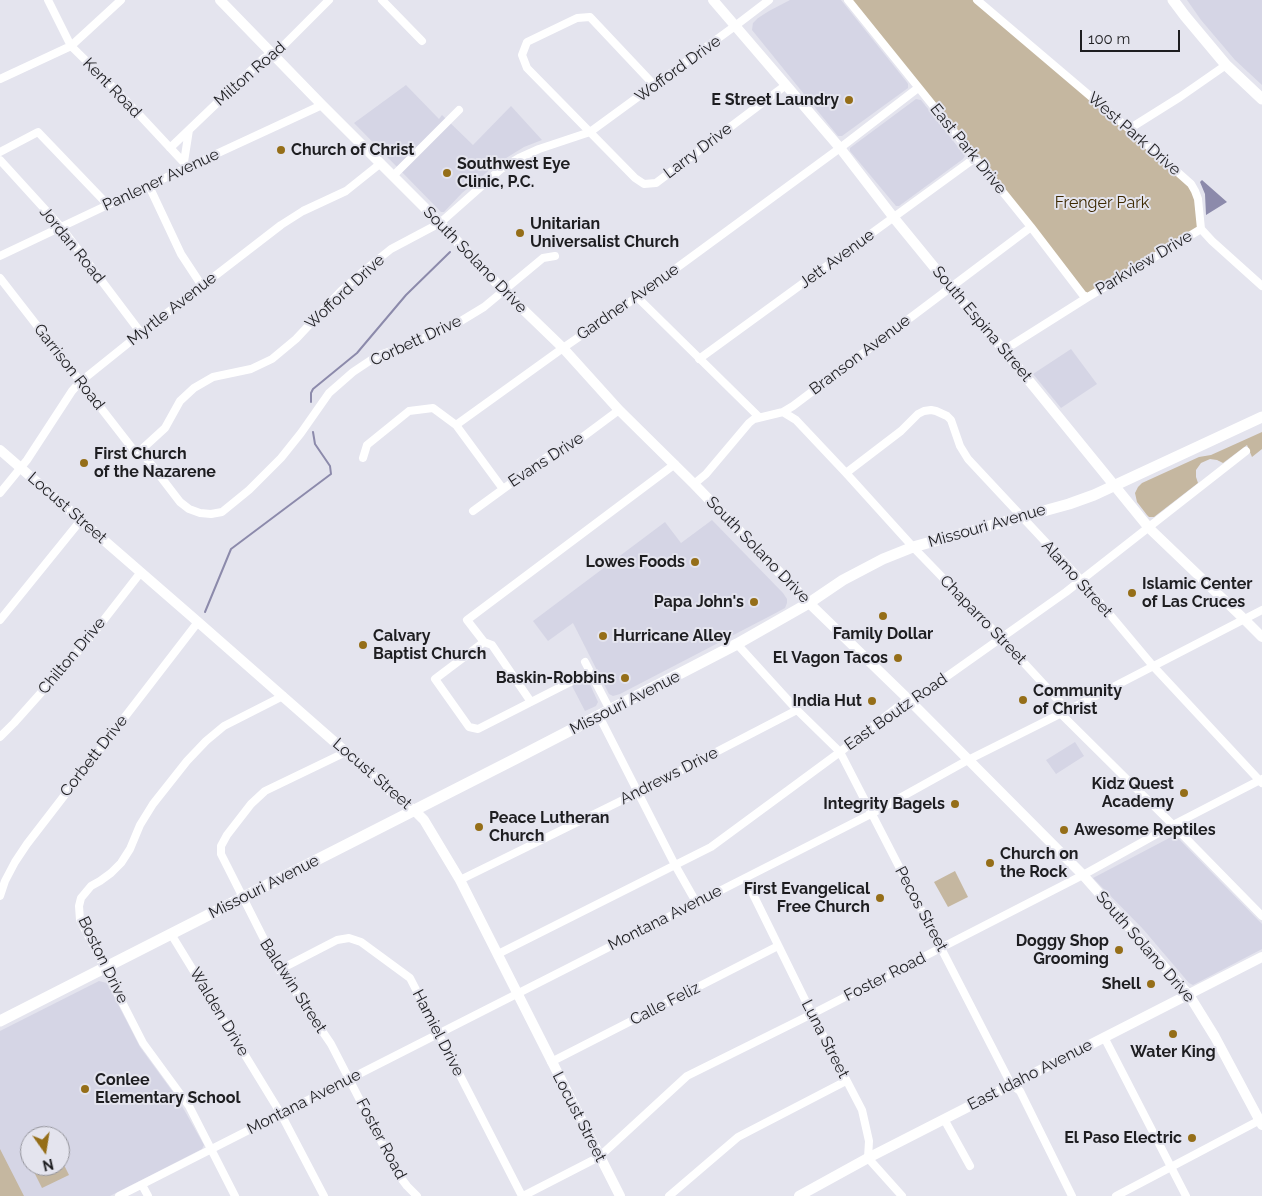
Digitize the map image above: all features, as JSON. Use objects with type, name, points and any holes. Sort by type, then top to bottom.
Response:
[{"type":"main road","points":[[1173,0],[1226,66],[1262,100]]},
{"type":"main road","name":"Missouri Avenue","points":[[0,1021],[737,644],[810,603],[860,570],[913,547],[1069,504],[1115,486],[1262,417]]},
{"type":"street","name":"Kent Road","points":[[48,0],[72,46],[186,165]]},
{"type":"street","points":[[0,79],[72,46],[121,0]]},
{"type":"street","name":"South Solano Drive","points":[[220,0],[504,291],[563,348],[620,410],[810,603],[1083,875],[1189,995],[1215,1036],[1261,1121]]},
{"type":"street","name":"Milton Road","points":[[170,148],[264,58],[280,49],[329,0]]},
{"type":"street","points":[[382,0],[422,41]]},
{"type":"street","name":"South Espina Street","points":[[713,0],[840,148],[894,218],[1149,528],[1262,637]]},
{"type":"street","name":"Wofford Drive","points":[[141,450],[165,428],[180,401],[194,388],[213,377],[251,369],[272,359],[296,339],[341,291],[366,269],[391,249],[440,224],[501,169],[513,161],[546,146],[590,132],[655,86],[769,0]]},
{"type":"street","name":"East Park Drive","points":[[848,0],[1031,227],[1083,295],[1088,297]]},
{"type":"street","name":"West Park Drive","points":[[977,0],[1191,184],[1198,199],[1201,229]]},
{"type":"street","name":"Larry Drive","points":[[655,86],[590,17],[577,18],[527,42],[522,55],[527,68],[635,178],[644,184],[656,183],[786,85]]},
{"type":"street","points":[[1129,129],[1226,66]]},
{"type":"street","name":"Gardner Avenue","points":[[456,424],[637,297],[840,148],[918,88]]},
{"type":"street","name":"Panlener Avenue","points":[[0,256],[149,186],[186,165],[322,105]]},
{"type":"street","points":[[393,176],[459,110]]},
{"type":"street","points":[[186,165],[189,129]]},
{"type":"street","points":[[0,152],[38,132],[108,204]]},
{"type":"street","name":"Jett Avenue","points":[[699,359],[975,158]]},
{"type":"street","name":"Jordan Road","points":[[0,160],[61,227],[141,333]]},
{"type":"street","name":"Myrtle Avenue","points":[[0,493],[27,460],[72,391],[80,382],[281,225],[303,211],[346,191],[380,164]]},
{"type":"street","points":[[149,186],[181,254],[202,286]]},
{"type":"street","name":"Branson Avenue","points":[[694,484],[706,474],[749,423],[759,417],[783,412],[793,406],[1031,227]]},
{"type":"street","points":[[1201,229],[1262,286]]},
{"type":"street","name":"Parkview Drive","points":[[1004,350],[1201,229]]},
{"type":"street","name":"Corbett Drive","points":[[200,513],[222,512],[249,490],[281,458],[329,393],[353,372],[377,356],[456,324],[504,291],[543,258],[556,256]]},
{"type":"street","name":"Garrison Road","points":[[0,278],[132,448],[141,450],[180,502],[189,509],[200,513]]},
{"type":"street","points":[[637,297],[759,417]]},
{"type":"street","points":[[363,458],[367,445],[409,411],[433,408],[456,424],[502,489]]},
{"type":"street","name":"Evans Drive","points":[[473,511],[554,452],[572,445],[620,410]]},
{"type":"street","name":"Alamo Street","points":[[846,473],[901,431],[918,414],[924,411],[936,411],[947,416],[951,420],[960,446],[968,460],[1081,580],[1153,666],[1261,781]]},
{"type":"street","name":"Chaparro Street","points":[[783,412],[796,420],[913,547],[1001,638],[1060,703],[1061,714],[1262,916]]},
{"type":"street","name":"Locust Street","points":[[0,450],[424,820],[460,880],[620,1196]]},
{"type":"street","name":"East Boutz Road","points":[[498,954],[711,847],[840,752],[908,699],[922,694],[1081,580],[1246,451]]},
{"type":"street","points":[[531,702],[492,645],[484,642],[467,620],[674,464]]},
{"type":"street","points":[[0,620],[81,520]]},
{"type":"street","name":"Chilton Drive","points":[[0,737],[83,646],[141,572]]},
{"type":"street","name":"Montana Avenue","points":[[119,1196],[871,814],[968,760],[1262,610]]},
{"type":"street","name":"Corbett Drive","points":[[0,896],[5,881],[27,844],[198,622]]},
{"type":"street","points":[[484,642],[435,679],[469,727],[478,729],[590,672]]},
{"type":"street","name":"Pecos Street","points":[[737,644],[840,752],[1011,1084],[1020,1091],[1072,1196]]},
{"type":"street","points":[[585,662],[610,710]]},
{"type":"street","name":"Boston Drive","points":[[235,1196],[189,1106],[143,1043],[80,920],[79,906],[81,898],[91,886],[111,873],[121,863],[153,804],[206,740],[224,726],[283,696]]},
{"type":"street","name":"Andrews Drive","points":[[460,880],[798,710]]},
{"type":"street","points":[[599,716],[675,865],[696,902]]},
{"type":"street","name":"Baldwin Street","points":[[346,752],[265,791],[251,804],[227,835],[221,846],[221,854],[279,970],[328,1039],[349,1079]]},
{"type":"street","name":"Foster Road","points":[[522,1196],[600,1157],[687,1076],[942,948],[1083,875],[1173,825],[1261,781]]},
{"type":"street","name":"Luna Street","points":[[744,878],[862,1110],[869,1141],[868,1158]]},
{"type":"street","name":"Walden Drive","points":[[171,934],[281,1114],[324,1196]]},
{"type":"street","name":"Hamiel Drive","points":[[279,970],[341,938],[349,938],[357,940],[410,978],[522,1196]]},
{"type":"street","name":"Calle Feliz","points":[[551,1062],[778,946]]},
{"type":"street","name":"East Idaho Avenue","points":[[799,1196],[1011,1084],[1262,957]]},
{"type":"street","points":[[1104,1037],[1186,1196]]},
{"type":"street","name":"Foster Road","points":[[349,1079],[398,1174],[417,1196]]},
{"type":"street","points":[[669,1196],[738,1137],[846,1081]]},
{"type":"street","points":[[944,1119],[970,1166]]},
{"type":"street","points":[[1116,1196],[1261,1121]]},
{"type":"street","points":[[868,1158],[902,1196]]},
{"type":"street","points":[[142,1185],[148,1196]]},
{"type":"shaded area","points":[[790,0],[841,0],[906,81],[908,88],[842,136],[838,136],[752,30],[753,23],[758,18]]},
{"type":"shaded area","points":[[1187,0],[1262,0],[1262,85],[1235,60],[1201,20]]},
{"type":"shaded area","points":[[406,85],[439,119],[442,115],[473,145],[511,106],[542,140],[524,147],[498,163],[462,193],[444,212],[441,212],[354,123]]},
{"type":"shaded area","points":[[916,99],[921,100],[965,156],[899,206],[896,206],[850,151],[850,148]]},
{"type":"shaded area","points":[[1071,349],[1097,384],[1061,408],[1033,374]]},
{"type":"shaded area","points":[[712,520],[783,593],[787,599],[785,608],[613,696],[609,694],[573,623],[548,641],[533,621],[665,522],[681,543]]},
{"type":"shaded area","points":[[587,678],[598,702],[596,706],[585,711],[572,686]]},
{"type":"shaded area","points":[[1075,742],[1084,756],[1056,774],[1046,760]]},
{"type":"shaded area","points":[[1175,835],[1262,924],[1262,949],[1193,985],[1189,983],[1143,929],[1093,878]]},
{"type":"shaded area","name":"Conlee Elementary School","points":[[99,981],[107,983],[140,1047],[178,1099],[204,1145],[202,1149],[110,1196],[0,1196],[0,1031]]},
{"type":"green space","name":"Frenger Park","points":[[847,0],[976,0],[1195,191],[1201,229],[1088,297]]},
{"type":"green space","points":[[1262,432],[1262,449],[1252,457],[1247,445],[1223,463],[1210,459],[1201,463],[1196,470],[1198,483],[1154,517],[1149,517],[1137,502],[1135,493],[1142,483],[1199,457],[1211,455]]},
{"type":"green space","points":[[955,871],[968,897],[948,907],[934,882]]},
{"type":"green space","points":[[0,1149],[24,1196],[0,1196]]},
{"type":"green space","points":[[36,1176],[67,1176],[42,1188]]},
{"type":"water","points":[[1202,180],[1227,202],[1206,215],[1205,194],[1200,182]]},
{"type":"waterway","points":[[311,402],[313,389],[357,353],[406,295],[450,252]]},
{"type":"waterway","points":[[205,612],[231,549],[331,474],[330,466],[315,444],[313,432]]},
{"type":"place","name":"E Street Laundry","points":[[849,100]]},
{"type":"place","name":"Church of Christ","points":[[281,150]]},
{"type":"place","name":"Southwest Eye Clinic, P.C.","points":[[447,173]]},
{"type":"place","name":"Unitarian Universalist Church","points":[[520,233]]},
{"type":"place","name":"First Church of the Nazarene","points":[[84,463]]},
{"type":"place","name":"Lowes Foods","points":[[695,562]]},
{"type":"place","name":"Islamic Center of Las Cruces","points":[[1132,593]]},
{"type":"place","name":"Papa John's","points":[[754,602]]},
{"type":"place","name":"Family Dollar","points":[[883,616]]},
{"type":"place","name":"Hurricane Alley","points":[[603,636]]},
{"type":"place","name":"Calvary Baptist Church","points":[[363,645]]},
{"type":"place","name":"El Vagon Tacos","points":[[898,658]]},
{"type":"place","name":"Baskin-Robbins","points":[[625,678]]},
{"type":"place","name":"Community of Christ","points":[[1023,700]]},
{"type":"place","name":"India Hut","points":[[872,701]]},
{"type":"place","name":"Kidz Quest Academy","points":[[1184,793]]},
{"type":"place","name":"Integrity Bagels","points":[[955,804]]},
{"type":"place","name":"Peace Lutheran Church","points":[[479,827]]},
{"type":"place","name":"Awesome Reptiles","points":[[1064,830]]},
{"type":"place","name":"Church on the Rock","points":[[990,863]]},
{"type":"place","name":"First Evangelical Free Church","points":[[880,898]]},
{"type":"place","name":"Doggy Shop Grooming","points":[[1119,950]]},
{"type":"place","name":"Shell","points":[[1151,984]]},
{"type":"place","name":"Water King","points":[[1173,1034]]},
{"type":"place","name":"Conlee Elementary School","points":[[85,1089]]},
{"type":"place","name":"El Paso Electric","points":[[1192,1138]]}]
